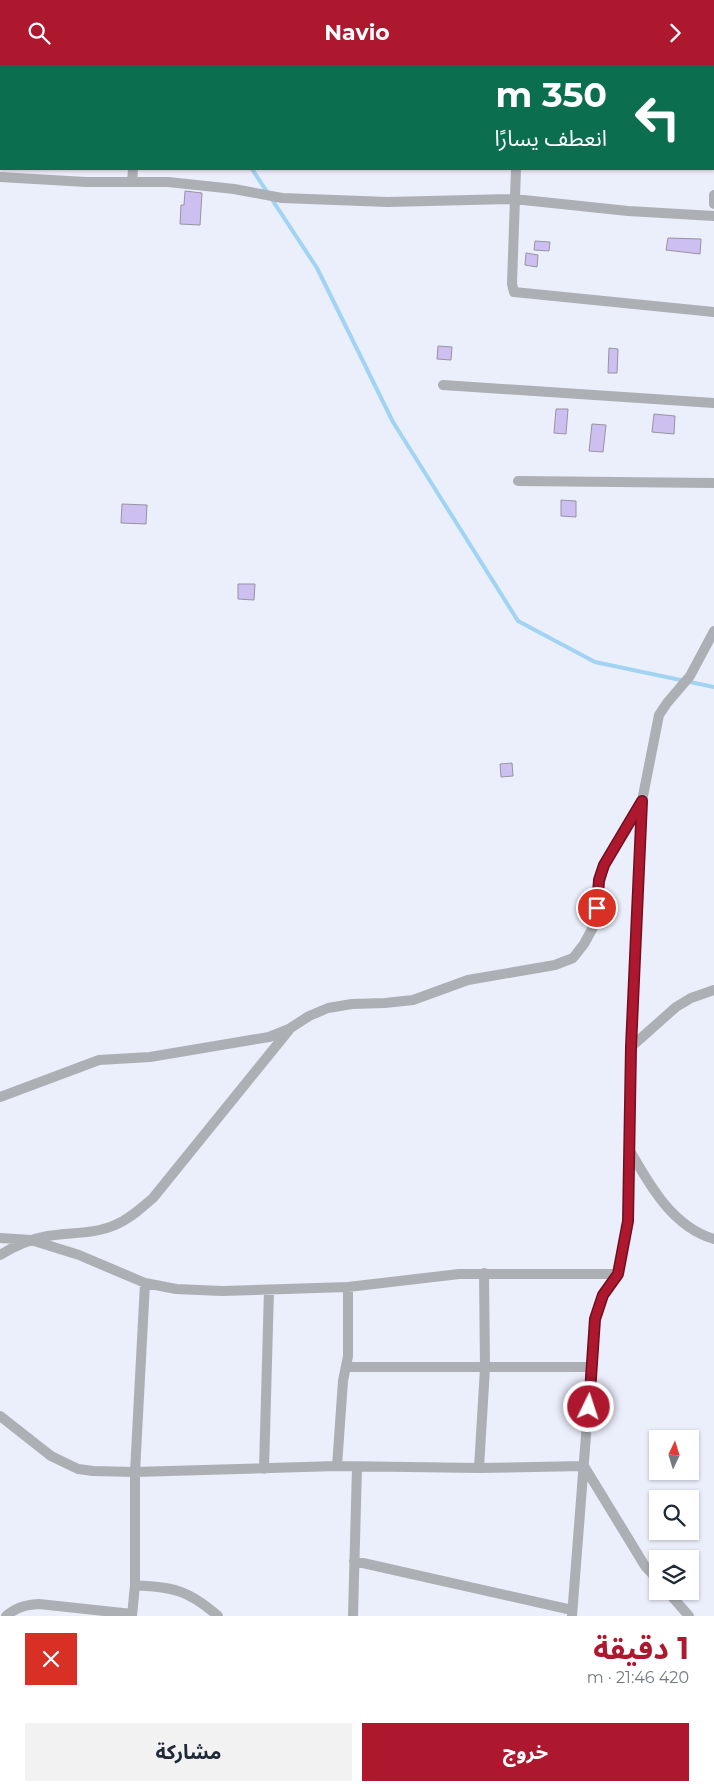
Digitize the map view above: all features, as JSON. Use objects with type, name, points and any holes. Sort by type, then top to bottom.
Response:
[{"type":"street","points":[[132,182],[133,170]]},
{"type":"street","points":[[516,170],[512,284],[514,292],[714,312]]},
{"type":"street","points":[[0,177],[86,182],[177,183],[234,189],[282,198],[388,202],[514,199],[628,211],[714,216]]},
{"type":"street","points":[[714,195],[714,204]]},
{"type":"street","points":[[442,385],[714,403]]},
{"type":"street","points":[[518,481],[714,483]]},
{"type":"street","points":[[354,1561],[572,1613],[595,1319],[603,1295],[618,1274],[628,1221],[631,1047],[642,801],[659,715],[690,676],[714,631]]},
{"type":"street","points":[[0,1097],[99,1060],[172,1054],[269,1037],[289,1029],[328,1008],[352,1004],[413,1000],[468,980],[555,965],[573,958],[584,944],[597,920],[597,897],[604,865],[642,801]]},
{"type":"street","points":[[631,1047],[676,1007],[691,998],[714,990]]},
{"type":"street","points":[[0,1255],[18,1245],[42,1237],[97,1230],[115,1225],[133,1215],[153,1198],[289,1029]]},
{"type":"street","points":[[630,1150],[646,1178],[672,1214],[704,1236],[714,1239]]},
{"type":"street","points":[[0,1238],[31,1241],[79,1255],[145,1283],[185,1290],[222,1291],[348,1287],[459,1274],[484,1273],[618,1274]]},
{"type":"street","points":[[479,1468],[485,1367],[484,1273]]},
{"type":"street","points":[[6,1616],[25,1605],[39,1604],[132,1615],[135,1471],[145,1283]]},
{"type":"street","points":[[337,1466],[348,1356],[348,1287]]},
{"type":"street","points":[[264,1469],[270,1290]]},
{"type":"street","points":[[346,1367],[592,1367]]},
{"type":"street","points":[[0,1416],[51,1456],[71,1466],[92,1471],[264,1469],[337,1466],[479,1468],[584,1466]]},
{"type":"street","points":[[584,1466],[649,1570]]},
{"type":"street","points":[[353,1616],[357,1467]]},
{"type":"street","points":[[134,1585],[172,1588],[186,1593],[203,1603],[216,1615]]},
{"type":"street","points":[[675,1600],[689,1616]]},
{"type":"building","points":[[185,191],[202,193],[200,225],[180,224],[181,205],[184,205]]},
{"type":"building","points":[[668,238],[701,239],[700,254],[666,250]]},
{"type":"building","points":[[535,241],[550,242],[549,251],[534,250]]},
{"type":"building","points":[[526,253],[538,255],[537,267],[525,265]]},
{"type":"building","points":[[438,346],[452,347],[451,360],[437,359]]},
{"type":"building","points":[[609,348],[618,349],[617,373],[608,373]]},
{"type":"building","points":[[556,409],[568,409],[566,434],[554,433]]},
{"type":"building","points":[[654,414],[675,416],[674,434],[652,432]]},
{"type":"building","points":[[592,424],[606,425],[603,452],[589,451]]},
{"type":"building","points":[[561,500],[576,501],[576,517],[561,516]]},
{"type":"building","points":[[122,504],[147,505],[146,524],[121,523]]},
{"type":"building","points":[[238,584],[255,584],[254,600],[238,599]]},
{"type":"building","points":[[512,763],[513,776],[501,777],[500,764]]},
{"type":"waterway","points":[[253,170],[317,268],[393,422],[518,621],[595,662],[714,687]]},
{"type":"route","points":[[589,1407],[595,1319],[603,1295],[618,1274],[628,1221],[631,1047],[642,801],[604,865],[599,880],[597,908]]}]
